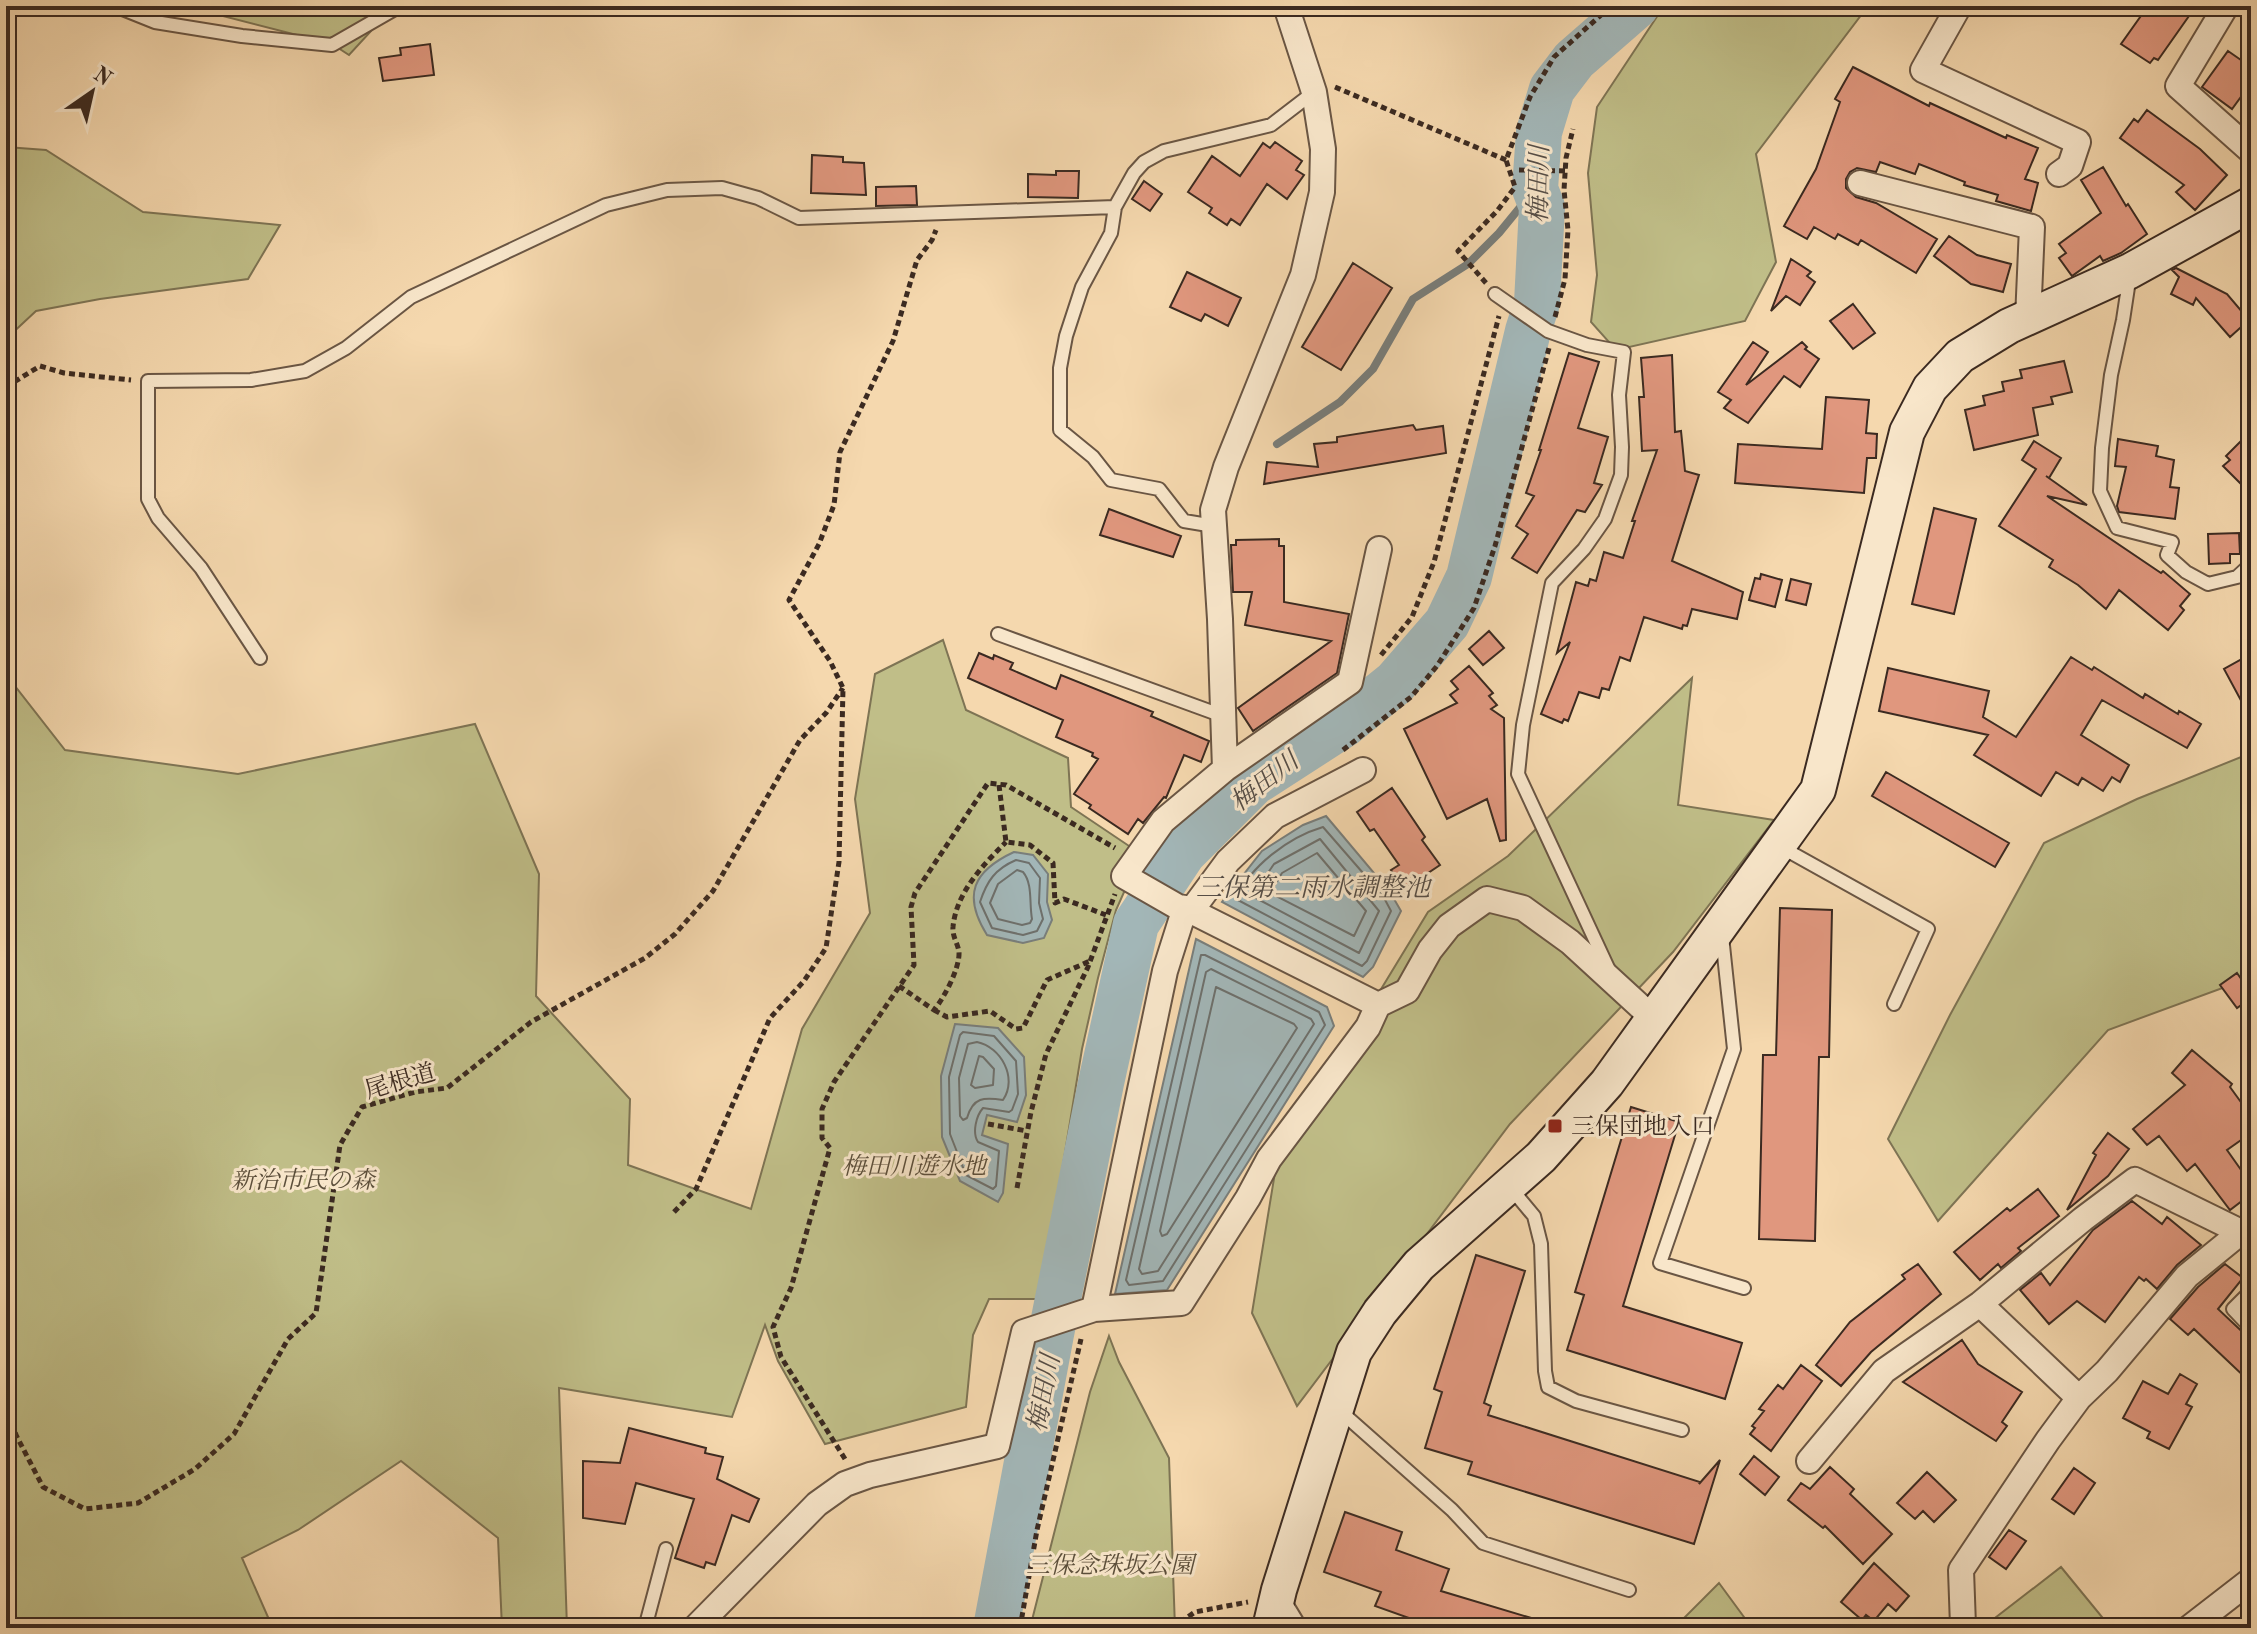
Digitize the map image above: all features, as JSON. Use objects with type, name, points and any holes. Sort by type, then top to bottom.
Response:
[{"type":"street","points":[[1225,769],[1213,510],[1226,467],[1288,316],[1307,261],[1322,192],[1323,149],[1314,92],[1286,6]]},
{"type":"street","points":[[1959,6],[1923,70],[2078,142],[2070,166],[2059,174]]},
{"type":"street","points":[[2226,6],[2178,86],[2251,151]]},
{"type":"street","points":[[1860,183],[2032,227],[2028,319]]},
{"type":"street","points":[[1270,1628],[1279,1590],[1354,1352],[1380,1312],[1419,1265],[1541,1157],[1607,1083],[1818,790],[1907,432],[1930,388],[1960,356],[2009,326],[2130,271],[2251,204]]},
{"type":"street","points":[[1378,1005],[1118,878],[1163,821],[1225,769],[1350,682],[1379,549]]},
{"type":"street","points":[[1092,1310],[1165,971],[1185,909],[1228,861],[1275,816],[1363,770]]},
{"type":"street","points":[[695,1628],[817,1504],[845,1484],[997,1446],[1024,1332],[1092,1310],[1181,1303],[1248,1198],[1269,1159],[1368,1027],[1378,1005],[1407,991],[1430,950],[1449,926],[1487,899],[1523,908],[1570,942],[1654,1019]]},
{"type":"street","points":[[1809,1461],[1884,1371],[1980,1304],[2135,1180],[2246,1229],[2187,1276],[2107,1371],[2079,1398],[2012,1491],[1961,1570],[1963,1627]]},
{"type":"street","points":[[1980,1304],[2079,1398]]},
{"type":"street","points":[[2189,1628],[2247,1592]]},
{"type":"lane","points":[[115,6],[155,22],[242,36],[332,45],[400,6]]},
{"type":"lane","points":[[1214,526],[1184,521],[1159,489],[1111,480],[1093,457],[1060,430],[1060,368],[1066,336],[1082,287],[1111,233],[1115,207],[1134,173],[1144,162],[1164,151],[1271,125],[1314,92]]},
{"type":"lane","points":[[260,658],[201,568],[158,518],[148,499],[148,381],[251,380],[305,371],[346,348],[411,297],[606,205],[667,190],[722,188],[758,198],[799,218],[1115,207]]},
{"type":"lane","points":[[2130,271],[2111,375],[2100,491],[2117,528],[2172,542],[2167,555],[2186,572],[2208,584],[2237,577],[2251,564]]},
{"type":"lane","points":[[1499,296],[1551,332],[1587,345],[1624,352],[1619,395],[1621,475],[1605,519],[1584,549],[1552,583],[1523,725],[1518,774],[1575,891],[1615,983]]},
{"type":"lane","points":[[998,634],[1223,716]]},
{"type":"lane","points":[[1779,846],[1928,929],[1894,1004]]},
{"type":"lane","points":[[1721,925],[1734,1049],[1660,1263],[1744,1288]]},
{"type":"lane","points":[[1509,1185],[1534,1216],[1541,1244],[1548,1387],[1576,1401],[1682,1430]]},
{"type":"lane","points":[[2251,1291],[2233,1309],[2251,1328]]},
{"type":"lane","points":[[1336,1408],[1452,1510],[1483,1543],[1629,1590]]},
{"type":"lane","points":[[645,1628],[666,1549]]},
{"type":"lane","points":[[1279,1590],[1301,1628]]},
{"type":"path","points":[[1350,682],[1376,661],[1412,617],[1434,562],[1501,309],[1499,296],[1458,251],[1497,211],[1515,187],[1506,160],[1530,97],[1554,57],[1611,6]]},
{"type":"path","points":[[1314,92],[1337,87],[1506,160]]},
{"type":"path","points":[[1335,755],[1411,697],[1437,666],[1474,608],[1495,546],[1551,332],[1550,324],[1557,315],[1565,279],[1568,230],[1564,171],[1573,129]]},
{"type":"path","points":[[1519,170],[1564,171]]},
{"type":"path","points":[[674,1212],[696,1189],[770,1018],[804,981],[826,948],[839,862],[843,688],[830,661],[789,600],[819,544],[834,505],[840,452],[893,341],[917,260],[932,240],[941,214]]},
{"type":"path","points":[[6,387],[40,366],[64,373],[148,381]]},
{"type":"path","name":"尾根道","points":[[6,1404],[16,1435],[43,1487],[85,1509],[138,1503],[195,1469],[234,1434],[288,1339],[316,1313],[340,1145],[362,1107],[415,1092],[447,1088],[531,1022],[645,958],[675,934],[713,891],[800,740],[826,713],[843,688]]},
{"type":"path","points":[[859,1479],[816,1417],[781,1357],[773,1327],[791,1288],[830,1148],[822,1138],[822,1109],[834,1082],[914,965],[911,907],[915,893],[988,783],[1006,785],[1116,849],[1118,878],[1090,961],[1046,1054],[1017,1188]]},
{"type":"path","points":[[999,785],[1006,842]]},
{"type":"path","points":[[1006,842],[1030,845],[1053,863],[1055,903],[1064,899],[1106,915]]},
{"type":"path","points":[[934,1010],[950,985],[959,955],[953,929],[963,896],[982,866],[1006,842]]},
{"type":"path","points":[[899,986],[947,1017],[990,1011],[1016,1029],[1023,1028],[1047,980],[1090,961]]},
{"type":"path","points":[[988,1124],[1027,1131]]},
{"type":"path","points":[[1020,1628],[1053,1453],[1083,1330],[1092,1310]]},
{"type":"path","points":[[1172,1628],[1195,1612],[1248,1602],[1279,1590]]},
{"type":"green space","points":[[184,6],[394,6],[349,55],[332,44]]},
{"type":"green space","points":[[1664,6],[1868,6],[1756,154],[1776,262],[1745,321],[1616,350],[1591,322],[1597,275],[1588,173],[1597,107]]},
{"type":"green space","points":[[6,147],[46,150],[143,212],[280,225],[248,279],[36,311],[6,339]]},
{"type":"green space","name":"新治市民の森","points":[[943,640],[966,710],[1068,758],[1071,807],[1141,854],[1116,910],[1082,1049],[1041,1299],[989,1299],[973,1335],[966,1407],[825,1444],[778,1361],[765,1325],[732,1417],[559,1388],[567,1628],[502,1628],[498,1538],[401,1461],[298,1530],[242,1558],[271,1624],[276,1628],[6,1628],[6,667],[8,677],[65,750],[238,774],[475,724],[539,874],[536,996],[630,1099],[628,1165],[751,1209],[802,1029],[870,913],[855,799],[875,674]]},
{"type":"green space","points":[[1692,678],[1678,805],[1774,820],[1673,952],[1510,1124],[1297,1406],[1252,1313],[1277,1160],[1428,912],[1508,856]]},
{"type":"green space","points":[[2251,753],[2251,984],[2236,983],[2108,1030],[1938,1221],[1888,1139],[1950,1015],[2044,843],[2137,799]]},
{"type":"green space","name":"三保念珠坂公園","points":[[1109,1336],[1119,1362],[1169,1458],[1175,1628],[1030,1628],[1090,1392]]},
{"type":"green space","points":[[2061,1567],[2111,1628],[1982,1628]]},
{"type":"green space","points":[[1719,1583],[1752,1628],[1678,1628],[1681,1621]]},
{"type":"water","name":"三保第二雨水調整池","points":[[1326,816],[1390,892],[1401,911],[1373,967],[1363,977],[1222,902],[1262,851],[1303,825]]},
{"type":"water","points":[[1014,852],[1033,855],[1048,874],[1047,902],[1052,920],[1044,938],[1023,943],[987,935],[975,908],[974,896],[981,876],[1000,859]]},
{"type":"water","points":[[1196,939],[1327,1007],[1334,1026],[1167,1290],[1115,1294]]},
{"type":"water","points":[[955,1024],[998,1028],[1024,1057],[1026,1095],[1017,1122],[987,1115],[982,1135],[1008,1144],[1003,1193],[998,1202],[960,1181],[942,1137],[941,1076]]},
{"type":"building","points":[[2148,6],[2196,6],[2158,60],[2154,58],[2150,63],[2121,44]]},
{"type":"building","points":[[430,44],[434,75],[383,81],[379,58],[401,55],[400,48]]},
{"type":"building","points":[[2228,51],[2251,67],[2251,83],[2232,109],[2202,87]]},
{"type":"building","points":[[1853,67],[1929,106],[1930,103],[2006,138],[2007,135],[2038,148],[2025,179],[2038,183],[2031,211],[1996,201],[1998,195],[1964,185],[1965,182],[1919,164],[1915,174],[1880,162],[1876,172],[1857,168],[1850,172],[1846,188],[1856,197],[1876,203],[1937,239],[1916,273],[1861,240],[1858,245],[1838,234],[1835,239],[1814,227],[1807,239],[1784,226],[1816,169],[1840,102],[1835,99]]},
{"type":"building","points":[[2147,110],[2200,149],[2227,175],[2195,210],[2176,192],[2184,185],[2120,138],[2134,119],[2138,122]]},
{"type":"building","points":[[1275,142],[1302,161],[1296,170],[1304,175],[1287,199],[1267,184],[1240,225],[1231,219],[1227,225],[1209,213],[1212,208],[1188,192],[1212,156],[1240,176],[1263,143],[1270,148]]},
{"type":"building","points":[[812,155],[843,157],[843,162],[864,163],[866,195],[811,193]]},
{"type":"building","points":[[2103,167],[2147,234],[2121,253],[2103,261],[2100,256],[2072,276],[2059,258],[2066,253],[2059,244],[2101,213],[2081,180]]},
{"type":"building","points":[[1056,171],[1079,171],[1078,198],[1028,197],[1028,174],[1056,175]]},
{"type":"building","points":[[1144,181],[1162,194],[1150,211],[1132,199]]},
{"type":"building","points":[[916,186],[917,205],[876,206],[876,187]]},
{"type":"building","points":[[1949,236],[1977,255],[2011,264],[2003,292],[1971,284],[1934,256]]},
{"type":"building","points":[[1791,259],[1811,272],[1807,276],[1815,282],[1800,305],[1786,296],[1771,311]]},
{"type":"building","points":[[1353,263],[1392,288],[1341,370],[1302,347]]},
{"type":"building","points":[[2176,268],[2227,294],[2249,320],[2230,337],[2196,298],[2193,305],[2171,294],[2179,277],[2172,270]]},
{"type":"building","points":[[1187,272],[1241,298],[1228,326],[1205,314],[1201,321],[1170,307]]},
{"type":"building","points":[[1853,304],[1875,333],[1853,349],[1830,321]]},
{"type":"building","points":[[1753,342],[1768,352],[1746,385],[1802,342],[1807,347],[1805,349],[1819,359],[1800,387],[1784,376],[1748,423],[1724,408],[1731,400],[1718,392]]},
{"type":"building","points":[[1569,353],[1599,362],[1578,428],[1608,437],[1594,483],[1602,485],[1585,512],[1577,510],[1537,573],[1512,558],[1528,534],[1516,526],[1534,496],[1526,493]]},
{"type":"building","points":[[1672,355],[1675,432],[1681,431],[1685,471],[1699,475],[1672,561],[1743,592],[1737,619],[1692,609],[1687,626],[1683,625],[1682,629],[1644,617],[1630,661],[1620,657],[1609,690],[1602,688],[1599,698],[1579,692],[1568,721],[1564,719],[1562,723],[1541,714],[1570,642],[1557,653],[1576,582],[1588,586],[1590,579],[1596,581],[1604,552],[1623,558],[1635,521],[1632,521],[1657,450],[1642,451],[1639,397],[1644,397],[1641,358]]},
{"type":"building","points":[[2064,361],[2072,392],[2051,397],[2053,404],[2033,408],[2038,435],[1974,450],[1965,410],[1985,405],[1983,396],[2004,391],[2002,382],[2022,378],[2020,370]]},
{"type":"building","points":[[1826,397],[1869,400],[1866,433],[1877,434],[1876,458],[1867,458],[1864,493],[1735,483],[1738,444],[1822,449]]},
{"type":"building","points":[[1413,425],[1416,430],[1443,426],[1446,453],[1264,484],[1267,462],[1318,467],[1314,444],[1337,442],[1337,437]]},
{"type":"building","points":[[2251,431],[2251,494],[2223,466],[2230,460],[2226,456]]},
{"type":"building","points":[[2118,439],[2158,446],[2156,456],[2174,460],[2170,487],[2179,488],[2175,519],[2119,512],[2117,506],[2126,467],[2115,466]]},
{"type":"building","points":[[2034,441],[2061,458],[2049,478],[2046,476],[2087,505],[2047,496],[2161,573],[2163,571],[2190,594],[2180,606],[2184,610],[2168,630],[2119,590],[2106,609],[2078,585],[2049,567],[2053,560],[1999,526],[2036,469],[2022,460]]},
{"type":"building","points":[[1934,508],[1976,519],[1954,614],[1912,604]]},
{"type":"building","points":[[1109,509],[1181,536],[1173,557],[1100,535]]},
{"type":"building","points":[[2239,533],[2240,554],[2230,554],[2230,563],[2209,564],[2208,534]]},
{"type":"building","points":[[1279,539],[1279,546],[1284,546],[1284,602],[1349,614],[1337,673],[1253,731],[1238,708],[1331,641],[1245,625],[1252,592],[1233,592],[1231,545],[1236,545],[1236,540]]},
{"type":"building","points":[[1761,574],[1782,580],[1775,607],[1749,600],[1755,578],[1760,579]]},
{"type":"building","points":[[1791,579],[1811,584],[1806,605],[1786,600]]},
{"type":"building","points":[[1489,631],[1504,648],[1483,665],[1469,649]]},
{"type":"building","points":[[979,653],[1013,663],[1010,669],[1056,689],[1061,675],[1153,712],[1151,716],[1209,741],[1201,762],[1184,755],[1166,798],[1143,823],[1138,819],[1128,834],[1074,794],[1098,759],[1092,756],[1093,753],[1056,737],[1063,720],[968,678]]},
{"type":"building","points":[[2251,654],[2251,719],[2224,669]]},
{"type":"building","points":[[2071,657],[2092,670],[2094,667],[2143,698],[2145,694],[2201,724],[2187,748],[2102,700],[2081,735],[2129,765],[2120,782],[2112,777],[2103,791],[2082,778],[2078,785],[2056,772],[2041,796],[1974,755],[1988,735],[1879,711],[1888,668],[1989,691],[1983,717],[2016,737]]},
{"type":"building","points":[[1469,666],[1493,693],[1489,696],[1497,705],[1491,709],[1504,718],[1506,840],[1500,841],[1487,799],[1447,819],[1404,729],[1457,703],[1450,695],[1458,689],[1451,681]]},
{"type":"building","points":[[1886,772],[2009,843],[1995,867],[1872,796]]},
{"type":"building","points":[[1392,788],[1440,865],[1404,889],[1391,870],[1399,865],[1374,829],[1370,831],[1357,812]]},
{"type":"building","points":[[1780,908],[1832,910],[1829,1057],[1819,1057],[1815,1241],[1759,1239],[1763,1055],[1776,1055]]},
{"type":"building","points":[[2237,973],[2251,993],[2251,998],[2237,1008],[2220,985]]},
{"type":"building","points":[[2192,1050],[2232,1084],[2230,1087],[2251,1116],[2251,1133],[2227,1150],[2251,1184],[2251,1194],[2230,1210],[2195,1164],[2187,1171],[2159,1136],[2147,1145],[2133,1129],[2185,1085],[2172,1073]]},
{"type":"building","points":[[1631,1107],[1679,1122],[1623,1306],[1742,1343],[1725,1399],[1567,1350],[1584,1295],[1575,1292]]},
{"type":"building","points":[[2108,1133],[2129,1149],[2108,1176],[2067,1210],[2096,1155],[2093,1153]]},
{"type":"building","points":[[2038,1189],[2059,1216],[2018,1248],[2021,1251],[2001,1268],[1998,1264],[1980,1280],[1954,1252],[2007,1208],[2010,1211]]},
{"type":"building","points":[[2132,1201],[2162,1224],[2167,1217],[2201,1245],[2177,1265],[2157,1289],[2139,1277],[2105,1322],[2077,1301],[2049,1324],[2020,1290],[2041,1273],[2050,1285],[2093,1230]]},
{"type":"building","points":[[1476,1255],[1525,1271],[1484,1403],[1491,1406],[1488,1415],[1699,1484],[1720,1460],[1694,1544],[1468,1474],[1472,1462],[1425,1448],[1442,1392],[1434,1389]]},
{"type":"building","points":[[1918,1264],[1941,1294],[1871,1352],[1841,1386],[1816,1365],[1850,1322],[1905,1279],[1902,1275]]},
{"type":"building","points":[[2225,1264],[2243,1278],[2218,1309],[2251,1340],[2251,1383],[2194,1329],[2188,1335],[2170,1319],[2198,1287]]},
{"type":"building","points":[[1962,1340],[1978,1364],[2022,1392],[2002,1422],[2007,1426],[1996,1441],[1903,1382]]},
{"type":"building","points":[[1801,1365],[1822,1381],[1771,1451],[1750,1434],[1755,1428],[1752,1426],[1764,1411],[1759,1409],[1778,1385],[1783,1389]]},
{"type":"building","points":[[2180,1374],[2197,1384],[2186,1404],[2192,1407],[2169,1449],[2147,1438],[2150,1432],[2123,1418],[2143,1381],[2168,1394]]},
{"type":"building","points":[[629,1428],[706,1448],[705,1453],[723,1457],[717,1479],[759,1499],[749,1522],[732,1515],[715,1565],[706,1562],[704,1568],[675,1558],[694,1499],[636,1483],[625,1524],[583,1518],[583,1461],[620,1463]]},
{"type":"building","points":[[1754,1456],[1779,1477],[1765,1495],[1740,1474]]},
{"type":"building","points":[[1830,1467],[1854,1489],[1850,1494],[1892,1534],[1863,1564],[1825,1526],[1823,1528],[1788,1500],[1801,1483],[1810,1489]]},
{"type":"building","points":[[2074,1468],[2095,1483],[2074,1514],[2052,1499]]},
{"type":"building","points":[[1927,1472],[1956,1500],[1934,1522],[1923,1511],[1915,1519],[1897,1503]]},
{"type":"building","points":[[1345,1512],[1402,1532],[1396,1550],[1449,1569],[1441,1591],[1548,1623],[1547,1628],[1437,1628],[1375,1606],[1381,1592],[1324,1572]]},
{"type":"building","points":[[2009,1530],[2026,1541],[2006,1569],[1989,1557]]},
{"type":"building","points":[[1874,1563],[1909,1596],[1896,1611],[1888,1604],[1874,1621],[1866,1615],[1862,1620],[1841,1602]]},
{"type":"waterway","name":"梅田川","points":[[996,1628],[1051,1334],[1136,924],[1183,853],[1253,783],[1343,725],[1395,683],[1447,623],[1469,577],[1537,303],[1542,207],[1535,189],[1539,132],[1552,89],[1574,60],[1636,6]]},
{"type":"waterway","points":[[1277,444],[1340,402],[1373,369],[1413,299],[1468,264],[1499,233],[1535,189]]},
{"type":"place","name":"三保団地入口","points":[[1555,1126]]},
{"type":"park label","name":"梅田川遊水地","points":[[914,1166]]}]
